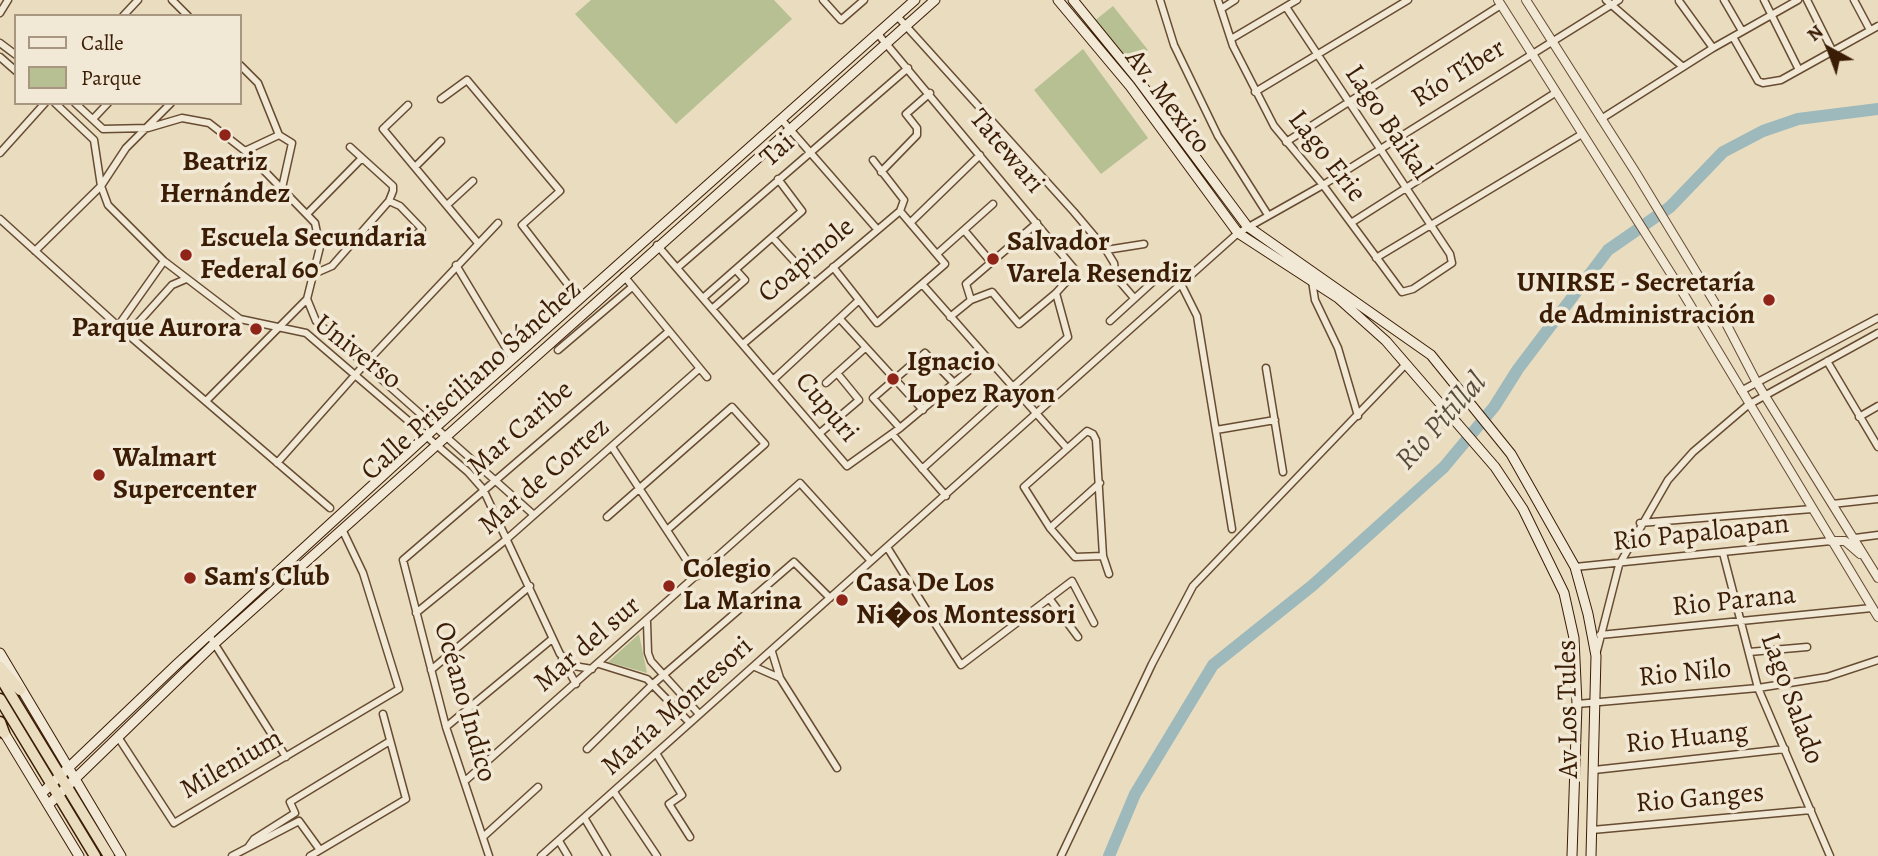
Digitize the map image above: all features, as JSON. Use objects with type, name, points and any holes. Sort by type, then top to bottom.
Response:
[{"type":"highway","points":[[0,667],[20,690]]},
{"type":"highway","points":[[0,677],[70,784],[108,856]]},
{"type":"highway","points":[[0,699],[95,856]]},
{"type":"main road","name":"Calle Prisciliano Sánchez","points":[[42,793],[211,639],[436,427],[915,0]]},
{"type":"main road","name":"Calle Prisciliano Sánchez","points":[[48,805],[118,737],[211,639],[342,529],[657,245],[935,0]]},
{"type":"main road","name":"Av. Mexico","points":[[1058,0],[1130,86],[1238,233]]},
{"type":"main road","name":"Av. Mexico","points":[[1073,0],[1139,81],[1247,226],[1431,355]]},
{"type":"main road","name":"Av Los Tules","points":[[1238,233],[1312,281],[1372,328],[1495,467],[1540,539],[1564,593],[1574,638],[1577,704],[1572,856]]},
{"type":"main road","name":"Av Los Tules","points":[[1431,355],[1508,450],[1575,567],[1596,656],[1591,856]]},
{"type":"main road","points":[[0,653],[63,773]]},
{"type":"main road","points":[[1,727],[79,856]]},
{"type":"main road","points":[[70,784],[121,856]]},
{"type":"street","points":[[0,13],[8,0]]},
{"type":"street","points":[[125,14],[138,0]]},
{"type":"street","points":[[172,0],[186,14]]},
{"type":"street","points":[[823,0],[841,20],[864,0]]},
{"type":"street","points":[[1160,0],[1174,45],[1218,136],[1268,215]]},
{"type":"street","name":"Lago Erie","points":[[1218,0],[1231,39],[1255,92],[1286,142],[1323,185],[1402,292]]},
{"type":"street","points":[[1221,9],[1235,0]]},
{"type":"street","points":[[1231,39],[1297,0]]},
{"type":"street","points":[[1255,92],[1408,0]]},
{"type":"street","points":[[1526,0],[1698,273],[1757,383],[1878,578]]},
{"type":"street","name":"Río Tíber","points":[[1323,185],[1551,42],[1609,2],[1619,0]]},
{"type":"street","points":[[1724,0],[1742,31]]},
{"type":"street","points":[[1763,0],[1799,70]]},
{"type":"street","points":[[1601,119],[1713,48],[1798,0]]},
{"type":"street","points":[[1807,0],[1833,52]]},
{"type":"street","points":[[1854,0],[1870,30]]},
{"type":"street","points":[[1679,1],[1713,48]]},
{"type":"street","points":[[1286,142],[1499,2],[1679,288],[1878,617]]},
{"type":"street","points":[[1609,2],[1683,67]]},
{"type":"street","name":"Lago Baikal","points":[[1286,7],[1347,104],[1450,254],[1452,263],[1402,292]]},
{"type":"street","points":[[897,16],[1106,250],[1114,262],[1116,276],[1134,298]]},
{"type":"street","points":[[1733,37],[1758,81],[1781,80],[1878,26]]},
{"type":"street","name":"Tatewari","points":[[878,34],[1076,271],[1056,293],[1019,324],[992,292],[971,300]]},
{"type":"street","points":[[0,57],[14,69]]},
{"type":"street","points":[[242,67],[258,83],[279,135],[292,143],[282,188]]},
{"type":"street","name":"Tai","points":[[677,268],[908,68]]},
{"type":"street","points":[[441,99],[467,80],[560,191],[522,225],[579,299]]},
{"type":"street","points":[[881,172],[917,135],[916,128],[906,114],[930,93]]},
{"type":"street","points":[[1351,223],[1555,93]]},
{"type":"street","points":[[0,153],[43,105]]},
{"type":"street","points":[[57,105],[94,140],[101,186]]},
{"type":"street","points":[[77,105],[103,129],[148,128],[182,118],[209,123],[245,151],[308,213],[319,233],[316,273],[307,299],[206,401]]},
{"type":"street","points":[[93,119],[106,105]]},
{"type":"street","points":[[35,251],[101,186],[117,158],[169,105]]},
{"type":"street","points":[[408,105],[383,129],[478,243]]},
{"type":"street","points":[[781,119],[877,229]]},
{"type":"street","points":[[94,140],[103,129]]},
{"type":"street","points":[[1376,258],[1581,134]]},
{"type":"street","points":[[245,151],[279,135]]},
{"type":"street","points":[[416,166],[441,141]]},
{"type":"street","points":[[316,273],[332,266],[388,201],[393,186],[350,147]]},
{"type":"street","points":[[910,223],[980,155]]},
{"type":"street","points":[[308,213],[362,158]]},
{"type":"street","points":[[833,267],[877,323],[945,264],[900,211],[904,200],[873,160]]},
{"type":"street","points":[[703,298],[803,211],[778,179]]},
{"type":"street","points":[[447,205],[473,181]]},
{"type":"street","name":"María Montesori","points":[[541,856],[1238,233],[1323,185]]},
{"type":"street","name":"Universo","points":[[101,186],[108,205],[186,279],[240,319],[280,325],[306,333],[437,445],[483,489],[508,538],[552,639],[576,684]]},
{"type":"street","points":[[388,201],[400,206],[422,229],[407,245]]},
{"type":"street","points":[[937,254],[993,204]]},
{"type":"street","name":"Coapinole","points":[[743,344],[900,211]]},
{"type":"street","points":[[0,219],[118,326],[330,508]]},
{"type":"street","points":[[277,463],[456,265],[498,223]]},
{"type":"street","points":[[950,317],[971,300],[966,284],[1037,223]]},
{"type":"street","points":[[964,230],[991,262]]},
{"type":"street","points":[[772,239],[814,283]]},
{"type":"street","points":[[1106,250],[1144,244]]},
{"type":"street","name":"Cupuri","points":[[657,245],[847,466],[923,410],[985,357]]},
{"type":"street","points":[[118,326],[164,261]]},
{"type":"street","points":[[456,265],[512,358]]},
{"type":"street","points":[[1110,321],[1168,268]]},
{"type":"street","points":[[712,309],[745,280],[736,270]]},
{"type":"street","points":[[624,275],[707,377]]},
{"type":"street","points":[[128,334],[172,285],[186,279]]},
{"type":"street","points":[[1312,281],[1315,300],[1338,348],[1358,416]]},
{"type":"street","points":[[922,284],[1066,447]]},
{"type":"street","points":[[1181,284],[1197,316],[1232,529]]},
{"type":"street","points":[[558,351],[632,287]]},
{"type":"street","points":[[922,469],[1068,337],[1056,293]]},
{"type":"street","name":"Universo","points":[[307,299],[316,321],[534,515]]},
{"type":"street","points":[[774,379],[859,301]]},
{"type":"street","points":[[1741,391],[1878,318]]},
{"type":"street","points":[[840,319],[923,410]]},
{"type":"street","points":[[306,333],[316,321]]},
{"type":"street","name":"Mar Caribe","points":[[402,560],[668,332]]},
{"type":"street","points":[[1596,656],[1619,565],[1640,523],[1668,480],[1692,452],[1748,405],[1878,332]]},
{"type":"street","points":[[826,383],[865,348]]},
{"type":"street","points":[[900,428],[873,398],[925,353],[954,383]]},
{"type":"street","points":[[1827,361],[1878,447]]},
{"type":"street","points":[[1266,368],[1283,472]]},
{"type":"street","points":[[1060,856],[1193,586],[1291,486],[1332,438],[1409,368]]},
{"type":"street","name":"Mar de Cortez","points":[[416,613],[508,538],[699,369]]},
{"type":"street","points":[[820,433],[859,400],[837,373]]},
{"type":"street","points":[[1859,416],[1878,406]]},
{"type":"street","points":[[607,517],[732,407],[765,444],[667,530]]},
{"type":"street","points":[[1216,430],[1275,419]]},
{"type":"street","points":[[1103,556],[1075,557],[1050,528],[1024,487],[1087,430],[1093,434],[1100,483],[1103,556],[1109,574]]},
{"type":"street","points":[[892,434],[946,496]]},
{"type":"street","points":[[612,447],[697,576]]},
{"type":"street","points":[[1050,528],[1100,483]]},
{"type":"street","name":"Mar del sur","points":[[465,781],[800,484],[871,561]]},
{"type":"street","points":[[1832,504],[1878,499]]},
{"type":"street","points":[[1640,523],[1811,509]]},
{"type":"street","name":"Milenium","points":[[118,737],[173,823],[399,690],[363,573],[342,529]]},
{"type":"street","points":[[1855,538],[1878,535]]},
{"type":"street","points":[[1831,541],[1852,544],[1878,578]]},
{"type":"street","name":"Rio Papaloapan","points":[[1575,567],[1619,565],[1831,541]]},
{"type":"street","points":[[887,547],[961,665],[1072,582],[1094,623]]},
{"type":"street","name":"Lago Salado","points":[[1723,553],[1758,688],[1830,856]]},
{"type":"street","name":"Océano Indico","points":[[402,560],[446,727],[489,856]]},
{"type":"street","points":[[587,749],[653,684],[794,562],[830,598]]},
{"type":"street","points":[[431,670],[530,586]]},
{"type":"street","points":[[1049,598],[1078,636]]},
{"type":"street","name":"Rio Parana","points":[[1600,635],[1872,608]]},
{"type":"street","points":[[647,622],[648,653],[699,714]]},
{"type":"street","points":[[211,639],[286,757]]},
{"type":"street","points":[[446,727],[552,639]]},
{"type":"street","points":[[1749,652],[1807,647]]},
{"type":"street","points":[[772,652],[780,678],[837,768]]},
{"type":"street","points":[[560,654],[574,666],[592,669]]},
{"type":"street","name":"Rio Nilo","points":[[1577,704],[1595,705],[1758,688],[1827,677],[1878,660]]},
{"type":"street","points":[[599,664],[628,670],[653,684],[689,723]]},
{"type":"street","points":[[755,667],[780,678]]},
{"type":"street","points":[[310,856],[406,799],[383,714]]},
{"type":"street","points":[[249,846],[254,839],[295,813],[289,802],[390,741]]},
{"type":"street","name":"Rio Huang","points":[[1594,770],[1785,749]]},
{"type":"street","points":[[656,753],[682,795],[669,804],[690,836]]},
{"type":"street","points":[[483,837],[538,787]]},
{"type":"street","points":[[614,792],[657,856]]},
{"type":"street","name":"Rio Ganges","points":[[1592,830],[1811,810]]},
{"type":"street","points":[[585,819],[607,856]]},
{"type":"street","points":[[232,856],[299,821],[320,850]]},
{"type":"street","points":[[559,841],[568,856]]},
{"type":"green space","points":[[591,0],[774,0],[792,19],[676,124],[575,14]]},
{"type":"green space","points":[[1113,6],[1148,50],[1129,66],[1093,22]]},
{"type":"green space","points":[[1083,49],[1148,138],[1101,174],[1034,90]]},
{"type":"green space","points":[[639,634],[647,673],[608,662]]},
{"type":"waterway","name":"Rio Pitillal","points":[[1109,856],[1135,794],[1213,665],[1313,585],[1444,467],[1494,407],[1518,369],[1608,250],[1670,207],[1723,152],[1763,131],[1798,119],[1878,109]]},
{"type":"place","name":"Beatriz Hernández","points":[[225,135]]},
{"type":"place","name":"Escuela Secundaria Federal 60","points":[[186,255]]},
{"type":"place","name":"Salvador Varela Resendiz","points":[[993,259]]},
{"type":"place","name":"UNIRSE - Secretaría de Administración","points":[[1769,300]]},
{"type":"place","name":"Parque Aurora","points":[[256,329]]},
{"type":"place","name":"Ignacio Lopez Rayon","points":[[893,379]]},
{"type":"place","name":"Walmart Supercenter","points":[[99,475]]},
{"type":"place","name":"Sam's Club","points":[[190,578]]},
{"type":"place","name":"Colegio La Marina","points":[[669,586]]},
{"type":"place","name":"Casa De Los Ni�os Montessori","points":[[842,600]]}]
